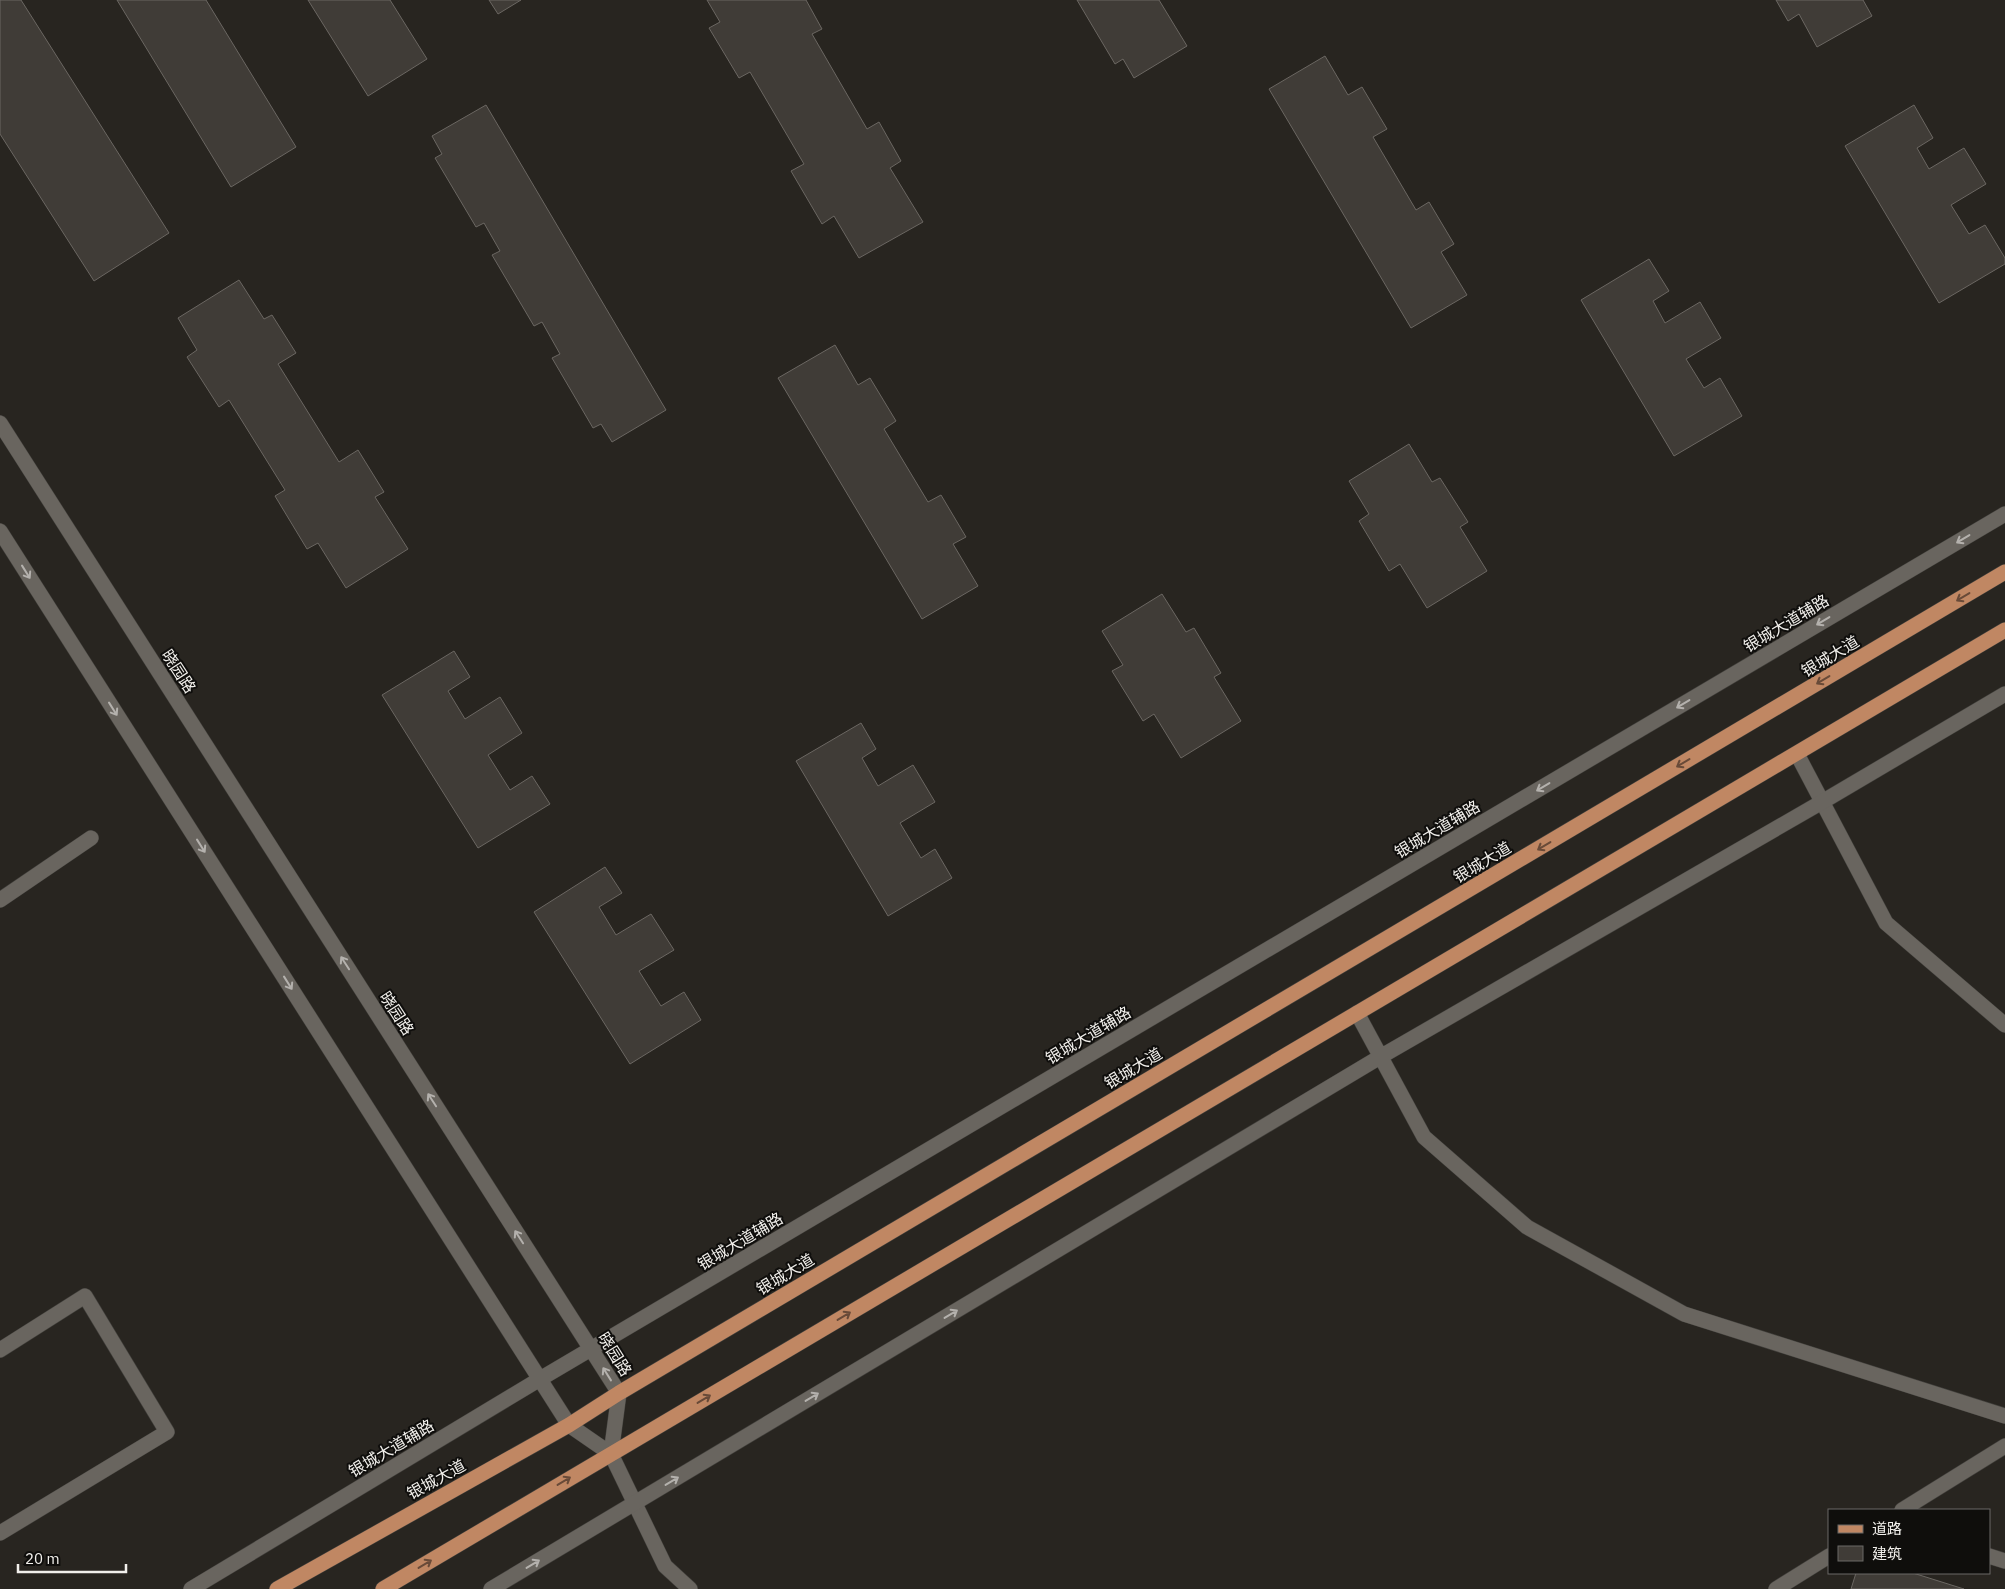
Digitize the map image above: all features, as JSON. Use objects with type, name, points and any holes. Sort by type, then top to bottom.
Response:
[{"type":"main road","name":"银城大道","points":[[276,1589],[569,1425],[619,1393],[2005,572]]},
{"type":"main road","points":[[383,1589],[2005,630]]},
{"type":"street","name":"晓园路","points":[[0,422],[619,1393],[611,1454]]},
{"type":"street","name":"银城大道辅路","points":[[191,1589],[540,1379],[2005,514]]},
{"type":"street","points":[[0,531],[569,1425],[611,1454],[665,1566],[690,1589]]},
{"type":"street","points":[[491,1589],[1380,1057],[2005,694]]},
{"type":"street","points":[[1797,754],[1886,923],[2005,1025]]},
{"type":"street","points":[[0,900],[91,838]]},
{"type":"street","points":[[1357,1013],[1424,1137],[1527,1227],[1684,1314],[2005,1416]]},
{"type":"street","points":[[0,1350],[85,1296],[167,1432],[0,1533]]},
{"type":"street","points":[[1904,1509],[2005,1446]]},
{"type":"street","points":[[1990,1556],[2005,1561]]},
{"type":"street","points":[[1776,1589],[1828,1557]]},
{"type":"building","points":[[0,0],[21,0],[169,233],[94,281],[0,134]]},
{"type":"building","points":[[117,0],[206,0],[296,147],[231,187]]},
{"type":"building","points":[[308,0],[390,0],[427,59],[368,96]]},
{"type":"building","points":[[489,0],[521,0],[498,14]]},
{"type":"building","points":[[707,0],[806,0],[822,29],[812,34],[867,129],[879,122],[901,161],[890,168],[923,222],[859,258],[834,216],[822,224],[791,171],[804,164],[750,72],[739,78],[709,28],[720,22]]},
{"type":"building","points":[[1077,0],[1159,0],[1187,46],[1134,78],[1123,59],[1115,64]]},
{"type":"building","points":[[1776,0],[1863,0],[1872,16],[1817,47],[1799,14],[1788,21]]},
{"type":"building","points":[[1325,56],[1348,95],[1362,87],[1387,129],[1373,137],[1416,210],[1429,202],[1454,244],[1441,252],[1467,295],[1411,328],[1269,89]]},
{"type":"building","points":[[486,105],[666,410],[612,442],[601,424],[593,428],[552,358],[560,354],[542,322],[534,326],[492,255],[500,251],[484,223],[476,227],[435,158],[442,154],[432,136]]},
{"type":"building","points":[[1914,105],[1933,138],[1917,148],[1929,169],[1964,148],[1986,184],[1951,205],[1969,234],[1985,225],[2005,258],[2005,264],[1939,303],[1845,146]]},
{"type":"building","points":[[1649,259],[1669,291],[1653,301],[1665,323],[1700,302],[1721,338],[1686,359],[1704,388],[1720,378],[1742,416],[1674,456],[1581,300]]},
{"type":"building","points":[[239,280],[264,319],[272,315],[296,353],[278,364],[339,462],[358,450],[384,492],[375,497],[408,549],[346,588],[318,543],[307,549],[275,496],[285,490],[229,400],[219,407],[187,357],[197,350],[178,318]]},
{"type":"building","points":[[835,345],[858,385],[870,378],[896,421],[884,429],[928,502],[941,495],[966,537],[953,544],[978,586],[922,619],[778,378]]},
{"type":"building","points":[[1409,444],[1432,482],[1440,478],[1468,522],[1460,527],[1487,571],[1427,608],[1400,564],[1389,571],[1359,521],[1369,514],[1349,481]]},
{"type":"building","points":[[1162,594],[1186,632],[1194,628],[1221,673],[1214,677],[1241,721],[1181,758],[1154,714],[1143,721],[1112,671],[1123,665],[1102,631]]},
{"type":"building","points":[[454,651],[470,677],[448,691],[465,719],[500,697],[522,733],[488,755],[510,790],[532,776],[550,804],[478,848],[382,695]]},
{"type":"building","points":[[861,723],[876,749],[862,758],[878,786],[913,765],[935,802],[900,823],[921,858],[935,849],[952,878],[888,916],[796,761]]},
{"type":"building","points":[[605,867],[622,893],[599,907],[616,935],[651,914],[674,950],[639,971],[661,1006],[684,992],[701,1020],[630,1064],[534,912]]},
{"type":"building","points":[[1856,1574],[1916,1574],[1964,1589],[1851,1589]]}]
